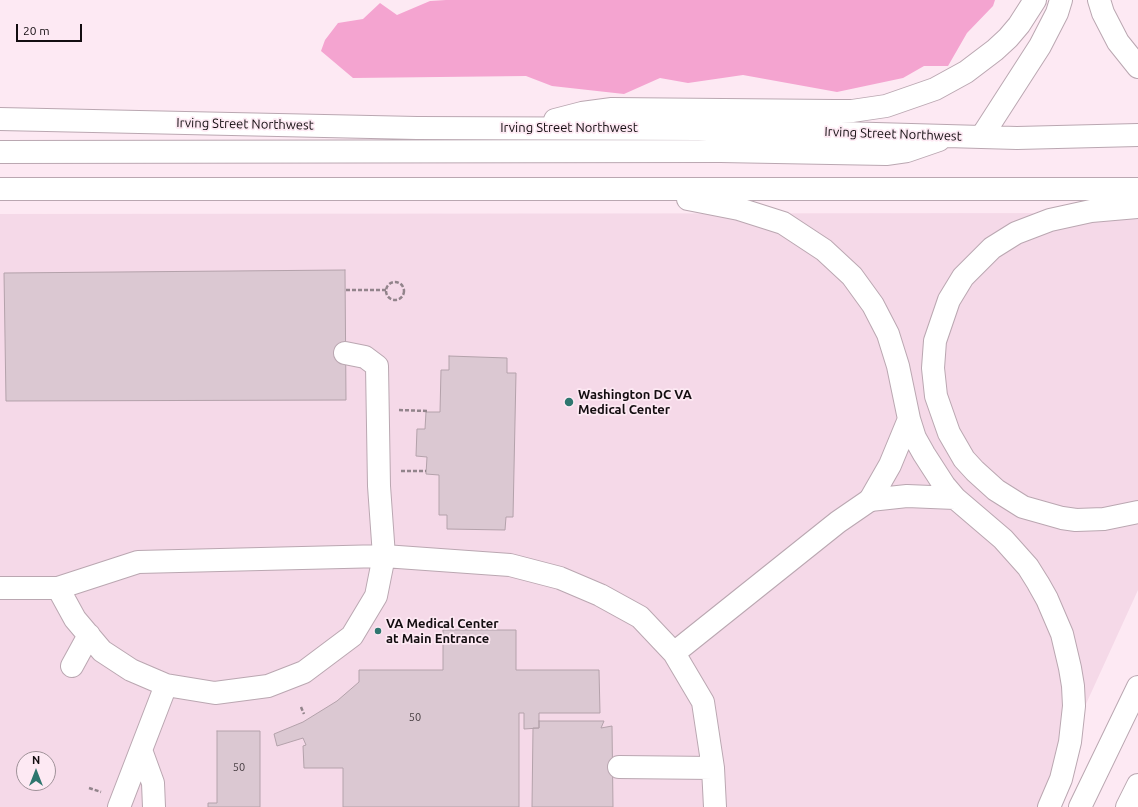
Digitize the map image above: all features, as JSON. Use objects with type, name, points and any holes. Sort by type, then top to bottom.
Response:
[{"type":"main road","points":[[534,127],[566,116],[612,109],[834,111],[870,109],[886,106],[935,89],[966,72],[1008,38],[1019,25],[1035,0]]},
{"type":"main road","points":[[982,136],[1040,46],[1057,13],[1061,0]]},
{"type":"main road","points":[[1099,0],[1103,13],[1118,42],[1138,67]]},
{"type":"main road","name":"Irving Street Northwest","points":[[0,119],[417,128],[534,127],[699,129],[1017,138],[1138,135]]},
{"type":"main road","points":[[0,152],[720,151],[886,154],[907,151],[949,136]]},
{"type":"main road","points":[[0,189],[1138,188]]},
{"type":"main road","points":[[640,189],[739,209],[771,218],[794,229],[824,250],[852,276],[881,320],[893,349],[909,419],[915,438],[924,454],[944,485],[955,498],[1003,538],[1028,567],[1047,599],[1064,642],[1073,686],[1072,725],[1067,760],[1050,807]]},
{"type":"main road","points":[[1138,207],[1091,212],[1050,220],[1016,233],[992,248],[963,277],[949,300],[935,341],[933,368],[936,396],[949,433],[964,458],[975,471],[1003,495],[1036,512],[1076,520],[1104,519],[1138,512]]},
{"type":"main road","points":[[58,588],[75,618],[102,651],[131,670],[166,685],[215,693],[268,686],[304,672],[352,636],[376,596],[384,556],[379,486],[377,366],[366,357],[345,353]]},
{"type":"main road","points":[[674,653],[838,522],[870,500],[890,465],[909,419]]},
{"type":"main road","points":[[870,500],[907,496],[955,498]]},
{"type":"main road","points":[[0,588],[58,588],[138,562],[384,556],[510,565],[560,578],[600,595],[640,617],[674,653],[703,702],[713,768],[715,807]]},
{"type":"main road","points":[[72,666],[89,636]]},
{"type":"main road","points":[[112,800],[141,750],[166,685]]},
{"type":"main road","points":[[1080,807],[1138,687]]},
{"type":"main road","points":[[141,750],[153,783],[154,807]]},
{"type":"main road","points":[[619,767],[713,768]]},
{"type":"main road","points":[[1127,807],[1138,785]]},
{"type":"path","points":[[398,283],[403,289],[403,294],[400,298],[395,300],[387,296],[386,290],[389,285],[398,283]]},
{"type":"path","points":[[346,290],[386,290]]},
{"type":"path","points":[[396,410],[427,411]]},
{"type":"path","points":[[397,471],[426,471]]},
{"type":"path","points":[[301,707],[304,714]]},
{"type":"path","points":[[89,788],[112,800]]},
{"type":"shaded area","points":[[995,0],[993,6],[967,33],[948,66],[924,66],[903,78],[837,92],[743,75],[688,83],[660,78],[624,94],[552,86],[526,76],[353,78],[321,51],[325,40],[338,23],[363,19],[380,3],[397,15],[430,1]]},
{"type":"shaded area","name":"Washington DC VA Medical Center","points":[[1138,213],[1138,590],[1039,807],[0,807],[0,214]]},
{"type":"building","points":[[345,270],[346,400],[6,401],[4,273]]},
{"type":"building","points":[[449,356],[507,358],[507,373],[516,373],[513,517],[506,517],[505,530],[447,529],[447,515],[439,515],[439,475],[426,474],[427,457],[416,456],[417,429],[425,429],[426,412],[440,412],[441,370],[449,370]]},
{"type":"building","points":[[443,630],[516,630],[516,670],[599,670],[600,713],[539,713],[539,728],[524,729],[524,713],[519,713],[519,807],[343,807],[343,768],[304,768],[303,746],[306,745],[303,738],[277,746],[274,734],[303,722],[337,701],[359,682],[359,670],[443,670]]},
{"type":"building","points":[[539,721],[604,721],[601,728],[612,726],[613,807],[532,807],[533,728],[539,728]]},
{"type":"building","points":[[217,731],[260,731],[260,807],[208,807],[208,803],[217,803]]},
{"type":"place","name":"Washington DC VA Medical Center","points":[[569,402]]},
{"type":"place","name":"VA Medical Center at Main Entrance","points":[[378,631]]}]
